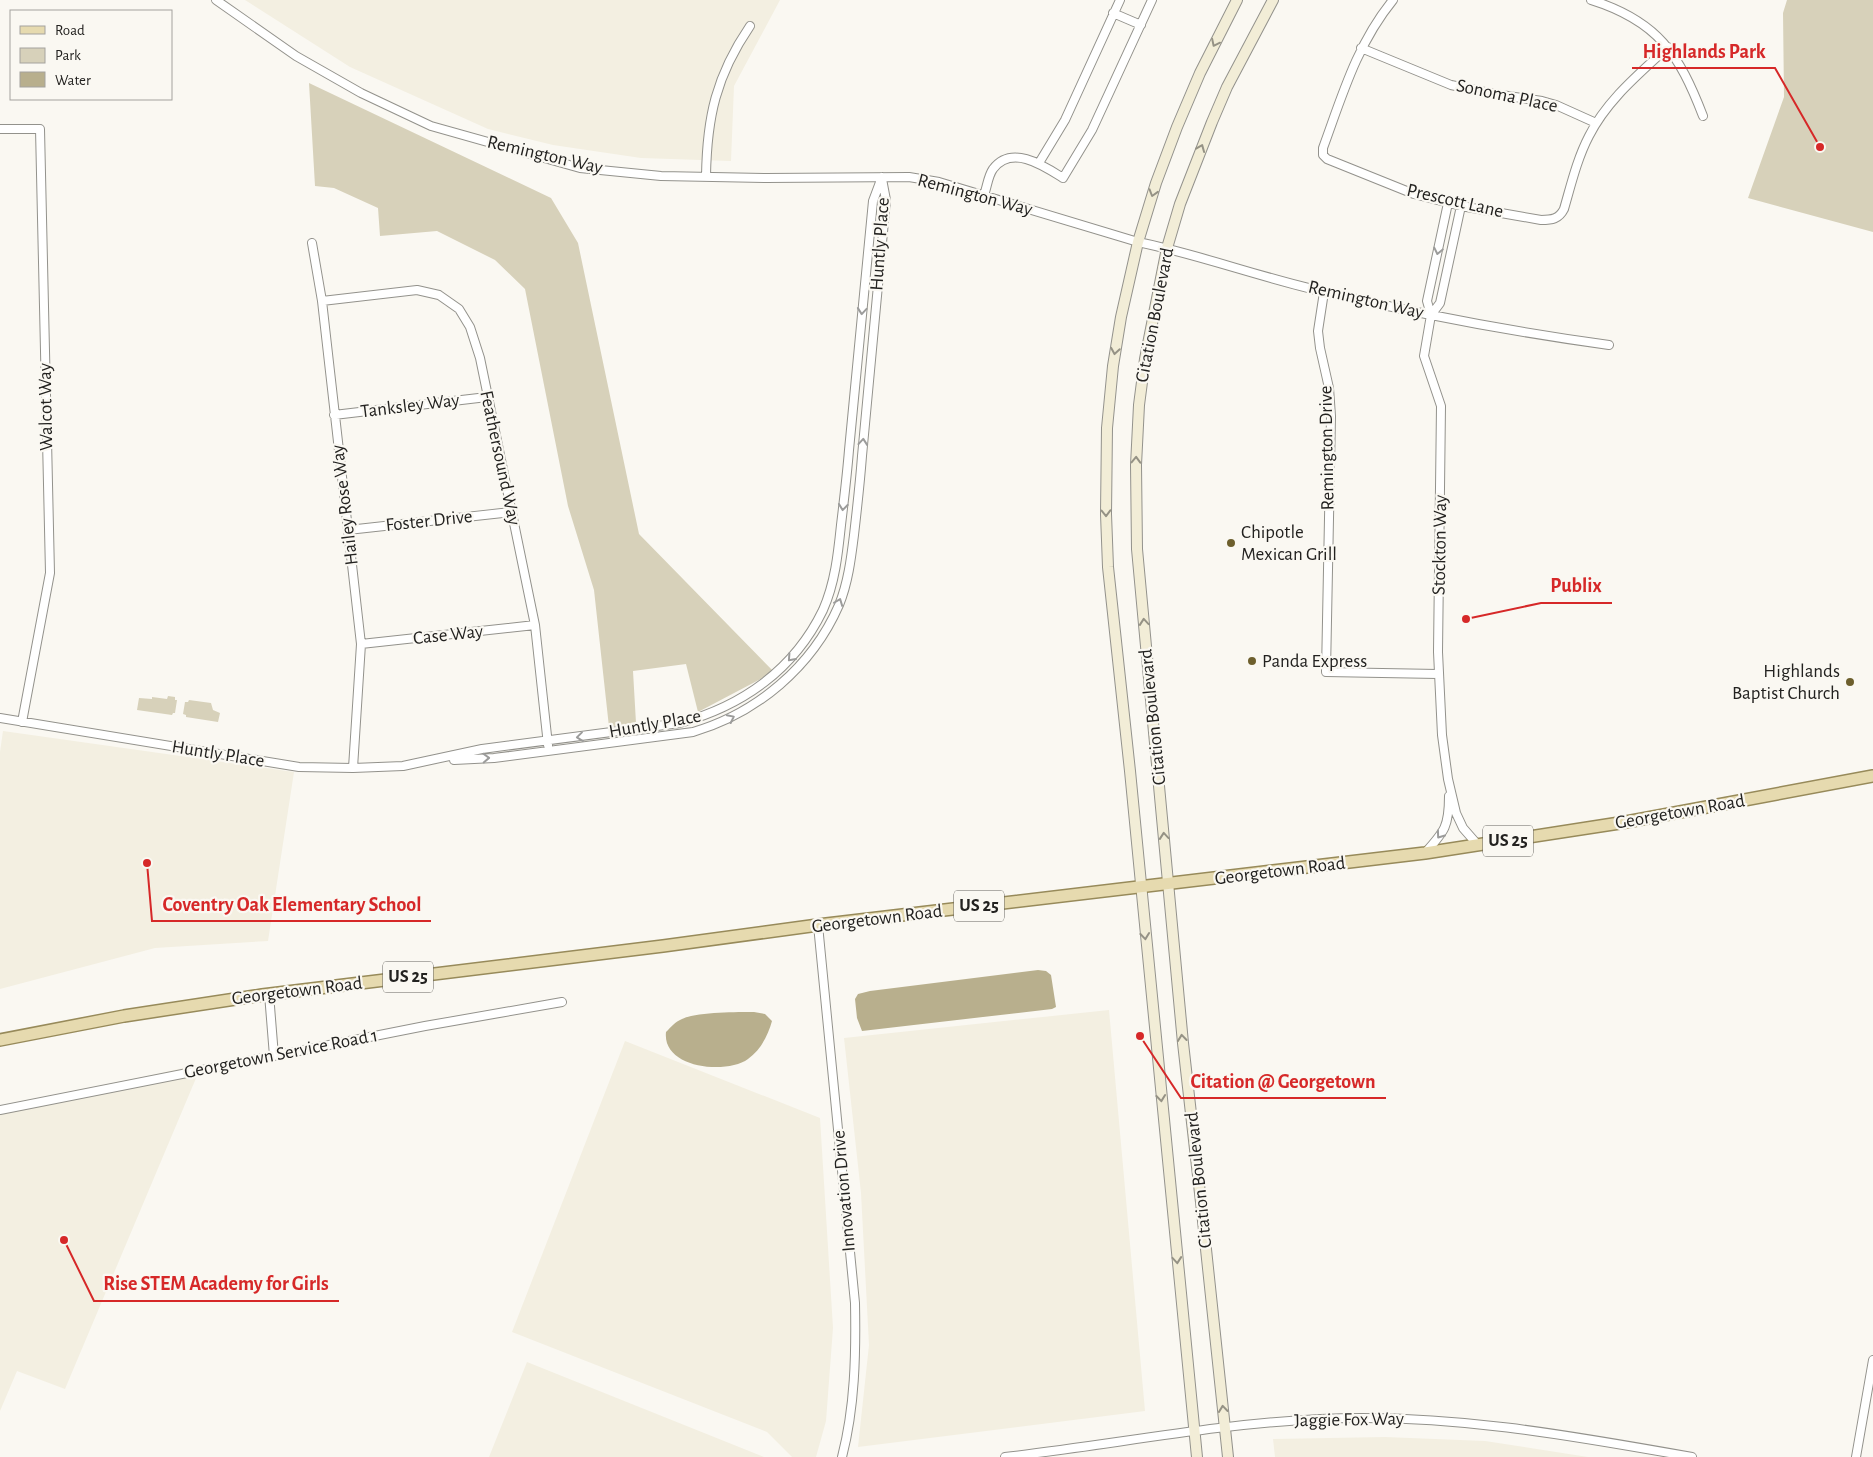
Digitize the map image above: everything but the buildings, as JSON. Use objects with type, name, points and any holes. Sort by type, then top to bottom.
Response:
[{"type":"main road","name":"Citation Boulevard","points":[[1197,1457],[1108,567],[1106,514],[1107,428],[1110,389],[1121,317],[1138,242],[1156,184],[1177,127],[1200,73],[1237,0]]},
{"type":"main road","name":"Citation Boulevard","points":[[1228,1457],[1202,1202],[1183,1043],[1137,549],[1136,497],[1139,405],[1152,321],[1167,248],[1180,204],[1212,122],[1227,87],[1273,0]]},
{"type":"main road","name":"Georgetown Road","points":[[0,1040],[124,1016],[269,994],[653,948],[818,925],[1168,885],[1425,853],[1626,822],[1873,776]]},
{"type":"street","name":"Remington Way","points":[[216,0],[296,56],[361,93],[431,126],[580,168],[661,176],[766,178],[909,177],[939,182],[1138,242],[1167,248],[1324,292],[1537,335],[1609,345]]},
{"type":"street","points":[[1039,163],[1066,120],[1120,0]]},
{"type":"street","points":[[984,195],[992,170],[1004,159],[1017,157],[1039,163],[1063,178],[1092,130],[1152,0]]},
{"type":"street","name":"Prescott Lane","points":[[1393,0],[1376,22],[1361,48],[1323,148],[1324,155],[1327,159],[1404,191],[1461,206],[1542,220],[1556,219],[1564,209],[1582,150],[1596,123],[1618,95],[1668,47]]},
{"type":"street","points":[[1591,0],[1622,12],[1640,22],[1668,47],[1681,68],[1703,116]]},
{"type":"street","points":[[1114,13],[1140,25]]},
{"type":"street","points":[[706,176],[707,140],[722,76],[735,48],[750,26]]},
{"type":"street","name":"Sonoma Place","points":[[1361,48],[1451,85],[1486,93],[1542,101],[1556,105],[1596,123]]},
{"type":"street","name":"Walcot Way","points":[[0,129],[40,129],[50,573],[22,722]]},
{"type":"street","name":"Huntly Place","points":[[0,718],[300,767],[353,768],[403,766],[482,749],[680,724],[704,717],[734,704],[778,672],[800,648],[813,627],[829,594],[837,565],[846,484],[872,201],[882,177]]},
{"type":"street","name":"Huntly Place","points":[[437,760],[494,758],[668,737],[693,732],[713,726],[745,711],[789,677],[808,656],[825,632],[840,604],[850,570],[886,200],[882,177]]},
{"type":"street","name":"Stockton Way","points":[[1448,203],[1427,301],[1431,315],[1424,356],[1441,406],[1438,674],[1442,735],[1448,779],[1456,812],[1464,828],[1477,844]]},
{"type":"street","name":"Stockton Way","points":[[1431,315],[1440,303],[1461,206]]},
{"type":"street","name":"Hailey Rose Way","points":[[312,243],[322,301],[361,644],[353,768]]},
{"type":"street","name":"Feathersound Way","points":[[322,301],[417,290],[439,295],[459,309],[470,327],[480,358],[535,625],[549,751]]},
{"type":"street","name":"Remington Drive","points":[[1324,292],[1318,332],[1329,388],[1331,416],[1326,672],[1438,674]]},
{"type":"street","name":"Tanksley Way","points":[[334,415],[487,397]]},
{"type":"street","name":"Foster Drive","points":[[348,530],[511,512]]},
{"type":"street","name":"Case Way","points":[[361,644],[535,625]]},
{"type":"street","name":"Stockton Way","points":[[1425,853],[1446,826],[1449,814],[1448,779]]},
{"type":"street","name":"Innovation Drive","points":[[818,925],[855,1303],[855,1380],[842,1457]]},
{"type":"street","points":[[269,994],[274,1056]]},
{"type":"street","name":"Georgetown Service Road 1","points":[[0,1110],[424,1026],[562,1002]]},
{"type":"street","points":[[1856,1457],[1873,1360]]},
{"type":"street","name":"Jaggie Fox Way","points":[[1005,1457],[1225,1427],[1322,1419],[1431,1419],[1507,1427],[1692,1457]]},
{"type":"shaded area","points":[[245,0],[780,0],[734,86],[731,161],[641,158],[553,145],[488,129],[350,67]]},
{"type":"shaded area","points":[[3,731],[294,772],[268,941],[155,948],[0,989],[0,752]]},
{"type":"shaded area","points":[[1109,1010],[1145,1411],[858,1447],[869,1345],[861,1193],[844,1038]]},
{"type":"shaded area","points":[[625,1041],[820,1118],[833,1328],[826,1421],[816,1457],[792,1457],[767,1432],[512,1332]]},
{"type":"shaded area","points":[[202,1064],[65,1389],[17,1371],[0,1411],[0,1108]]},
{"type":"shaded area","points":[[527,1362],[764,1457],[489,1457]]},
{"type":"shaded area","points":[[1385,1437],[1485,1441],[1588,1457],[1275,1457],[1273,1439]]},
{"type":"green space","points":[[1787,0],[1873,0],[1873,232],[1748,198],[1784,97],[1783,13]]},
{"type":"green space","points":[[309,83],[551,198],[578,243],[639,534],[774,672],[698,712],[686,664],[633,671],[636,723],[609,727],[594,590],[568,506],[525,289],[495,260],[437,231],[380,236],[378,208],[334,188],[315,186]]},
{"type":"green space","points":[[168,696],[175,697],[175,700],[177,700],[175,713],[172,715],[137,710],[139,698],[167,699]]},
{"type":"green space","points":[[189,700],[211,703],[213,710],[220,713],[218,722],[186,717],[183,714],[185,702]]},
{"type":"water","points":[[1038,970],[1046,971],[1051,975],[1056,1007],[1052,1009],[862,1031],[857,1018],[855,999],[858,994]]},
{"type":"water","points":[[754,1012],[765,1014],[772,1021],[766,1037],[757,1051],[748,1059],[738,1064],[725,1067],[697,1065],[684,1061],[674,1054],[667,1044],[666,1032],[682,1019],[706,1014]]},
{"type":"place","name":"Highlands Park","points":[[1820,147]]},
{"type":"place","name":"Chipotle Mexican Grill","points":[[1231,543]]},
{"type":"place","name":"Publix","points":[[1466,619]]},
{"type":"place","name":"Panda Express","points":[[1252,661]]},
{"type":"place","name":"Highlands Baptist Church","points":[[1850,682]]},
{"type":"place","name":"Coventry Oak Elementary School","points":[[147,863]]},
{"type":"place","name":"Citation @ Georgetown","points":[[1140,1036]]},
{"type":"place","name":"Rise STEM Academy for Girls","points":[[64,1240]]}]
